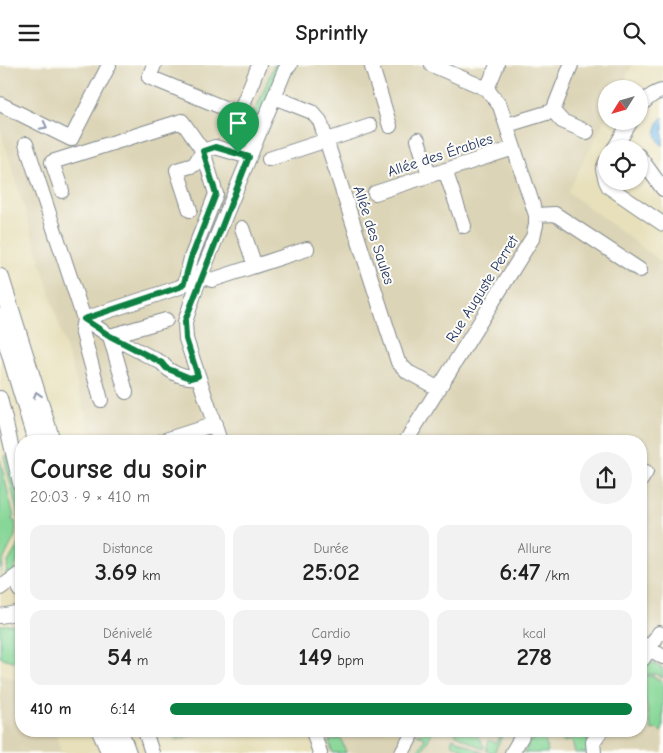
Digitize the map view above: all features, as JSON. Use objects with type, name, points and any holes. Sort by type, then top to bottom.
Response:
[{"type":"main road","points":[[0,278],[49,435]]},
{"type":"main road","points":[[0,318],[35,435]]},
{"type":"main road","points":[[104,737],[111,753]]},
{"type":"main road","points":[[121,737],[127,753]]},
{"type":"street","points":[[0,104],[71,139],[109,65]]},
{"type":"street","points":[[154,65],[149,77],[262,124]]},
{"type":"street","points":[[239,114],[259,65]]},
{"type":"street","points":[[218,435],[186,339],[185,321],[262,124],[285,70],[290,65]]},
{"type":"street","points":[[373,65],[372,67],[390,126]]},
{"type":"street","points":[[433,65],[487,89],[497,65]]},
{"type":"street","points":[[553,111],[571,65]]},
{"type":"street","name":"Rue Auguste Perret","points":[[410,435],[534,237],[536,215],[500,106],[487,89]]},
{"type":"street","points":[[648,99],[663,91]]},
{"type":"street","name":"Allée des Saules","points":[[274,97],[312,112],[320,121],[398,363],[408,372],[439,389]]},
{"type":"street","points":[[507,125],[553,111]]},
{"type":"street","points":[[553,111],[562,121],[587,132]]},
{"type":"street","points":[[62,191],[52,162],[182,121],[203,151],[216,194],[191,258],[184,283],[180,287],[84,319]]},
{"type":"street","points":[[269,159],[370,126]]},
{"type":"street","points":[[620,140],[626,130]]},
{"type":"street","points":[[624,134],[628,140]]},
{"type":"street","points":[[418,141],[430,175]]},
{"type":"street","points":[[26,144],[84,319],[82,330],[101,400]]},
{"type":"street","points":[[190,210],[177,170],[194,165],[203,151],[215,147],[249,157]]},
{"type":"street","name":"Allée des Érables","points":[[375,193],[514,148]]},
{"type":"street","points":[[648,168],[663,189]]},
{"type":"street","points":[[445,170],[464,226]]},
{"type":"street","points":[[613,190],[663,224]]},
{"type":"street","points":[[536,215],[555,214],[640,270]]},
{"type":"street","points":[[242,228],[255,266]]},
{"type":"street","points":[[202,276],[212,280],[307,249]]},
{"type":"street","points":[[84,319],[110,336],[162,363],[169,363],[186,371],[197,373]]},
{"type":"street","points":[[110,336],[166,320]]},
{"type":"street","points":[[110,336],[126,392]]},
{"type":"street","points":[[0,398],[15,462]]},
{"type":"street","points":[[194,435],[215,425]]},
{"type":"street","points":[[0,588],[15,579]]},
{"type":"street","points":[[0,616],[15,613]]},
{"type":"street","points":[[647,648],[659,633]]},
{"type":"street","points":[[647,651],[663,657]]},
{"type":"street","points":[[148,737],[152,753]]},
{"type":"street","points":[[315,737],[320,753]]},
{"type":"street","points":[[402,753],[411,737]]},
{"type":"street","points":[[512,753],[521,737]]},
{"type":"street","points":[[594,753],[593,742],[596,737]]},
{"type":"shaded area","points":[[0,65],[632,65],[625,80],[598,80],[598,130],[600,130],[568,192],[663,263],[663,753],[326,753],[321,737],[647,737],[647,435],[92,435],[0,128]]},
{"type":"shaded area","points":[[0,673],[15,680],[15,737],[57,737],[61,753],[0,753]]},
{"type":"green space","points":[[274,65],[282,65],[261,114],[258,115],[247,111],[248,109],[255,112]]},
{"type":"green space","points":[[8,455],[15,484],[15,503],[4,456]]},
{"type":"green space","points":[[0,459],[14,517],[12,520],[15,521],[15,534],[3,561],[0,576]]},
{"type":"green space","points":[[15,550],[15,568],[5,580],[8,562]]},
{"type":"green space","points":[[0,625],[13,625],[15,627],[15,662],[0,657]]},
{"type":"green space","points":[[648,660],[663,669],[663,678],[656,674],[647,674]]},
{"type":"green space","points":[[647,676],[653,676],[663,682],[663,728],[661,732],[657,729],[652,730],[647,708]]},
{"type":"green space","points":[[175,737],[186,737],[176,740]]},
{"type":"green space","points":[[423,737],[430,737],[421,753],[417,753],[425,738]]},
{"type":"green space","points":[[461,737],[478,737],[484,746],[483,749]]},
{"type":"green space","points":[[499,737],[502,737],[494,753],[486,751],[489,740],[496,743]]},
{"type":"green space","points":[[524,737],[532,742],[535,737],[553,737],[545,739],[548,753],[524,753],[528,745],[521,741]]},
{"type":"green space","points":[[563,737],[588,737],[591,753],[575,753],[572,740],[563,742]]},
{"type":"green space","points":[[341,738],[346,753],[333,753],[329,741]]},
{"type":"green space","points":[[453,738],[483,753],[469,753],[451,743]]},
{"type":"water","points":[[663,117],[663,146],[658,139],[656,131]]},
{"type":"route","points":[[215,147],[238,153],[249,157],[185,321],[186,339],[198,376],[184,377],[166,368],[162,363],[110,336],[84,319],[180,287],[184,283],[191,258],[216,194],[203,151],[215,147]]}]
